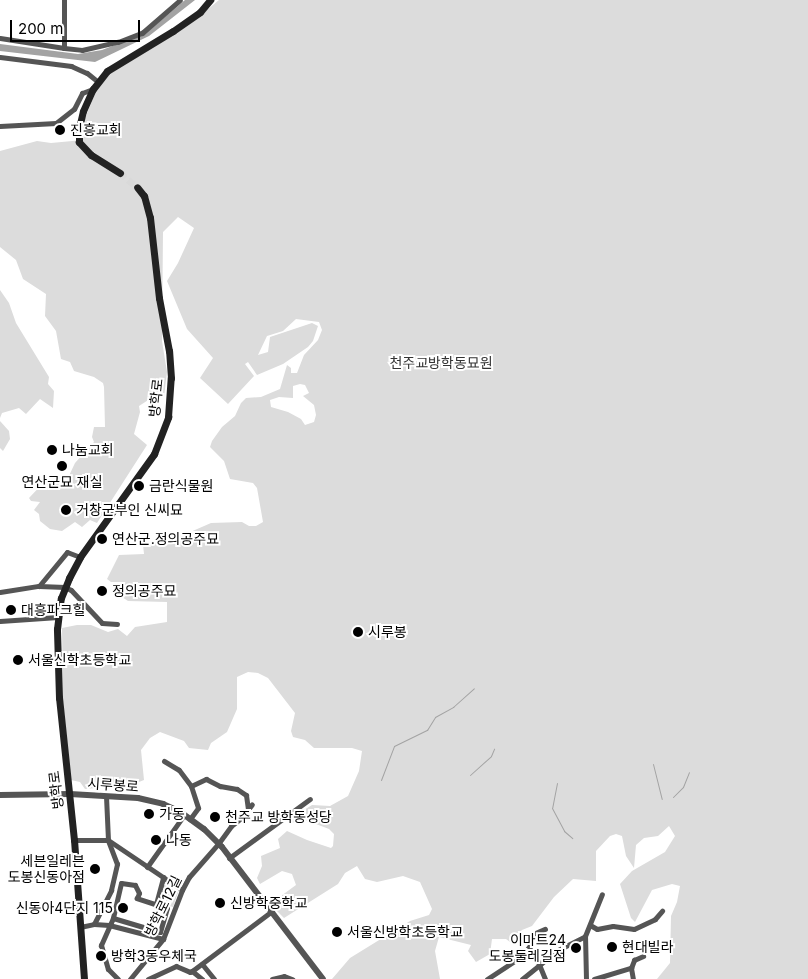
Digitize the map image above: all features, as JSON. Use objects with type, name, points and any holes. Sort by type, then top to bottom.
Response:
[{"type":"main road","points":[[120,173],[91,155],[79,142],[79,128],[83,111],[92,89],[107,71],[200,12],[210,0]]},
{"type":"main road","name":"방학로","points":[[84,979],[70,794],[59,698],[58,617],[65,587],[80,557],[154,454],[168,417],[171,378],[169,351],[150,218],[144,196],[137,187]]},
{"type":"street","points":[[64,0],[64,48]]},
{"type":"street","points":[[0,38],[82,50],[142,33],[180,0]]},
{"type":"street","points":[[0,57],[71,66],[87,73],[97,81]]},
{"type":"street","points":[[0,126],[30,126],[56,123],[74,109],[82,93],[92,89]]},
{"type":"street","points":[[39,586],[67,552],[80,557]]},
{"type":"street","points":[[0,592],[39,586],[65,587],[72,590],[102,623],[117,624]]},
{"type":"street","points":[[0,621],[58,617]]},
{"type":"street","points":[[147,867],[187,817],[198,808],[191,786],[178,770],[164,761]]},
{"type":"street","points":[[191,786],[206,779],[220,786],[237,789],[246,795],[250,806],[230,826],[218,844]]},
{"type":"street","name":"시루봉로","points":[[0,795],[70,794],[138,798],[163,804],[187,817],[218,844],[272,911],[321,978]]},
{"type":"street","points":[[94,924],[115,876],[117,864],[108,840],[106,796]]},
{"type":"street","points":[[229,858],[310,799]]},
{"type":"street","points":[[74,840],[108,840],[182,890]]},
{"type":"street","name":"방학로12길","points":[[130,979],[163,939],[189,877],[218,844]]},
{"type":"street","points":[[156,904],[163,877]]},
{"type":"street","points":[[113,918],[160,932],[167,908],[137,898],[138,893],[135,885],[121,883],[113,918],[101,945],[108,969],[118,979]]},
{"type":"street","points":[[586,979],[585,936],[602,894]]},
{"type":"street","points":[[192,971],[272,911]]},
{"type":"street","points":[[590,925],[597,929],[613,926],[634,929],[656,919],[662,911]]},
{"type":"street","points":[[80,927],[94,924],[109,925],[163,939]]},
{"type":"street","points":[[545,929],[531,936],[531,944],[545,979]]},
{"type":"street","points":[[522,979],[558,950],[585,936]]},
{"type":"street","points":[[487,979],[522,956],[531,944]]},
{"type":"street","points":[[633,979],[631,968],[634,960],[643,956]]},
{"type":"street","points":[[202,964],[214,979]]},
{"type":"street","points":[[148,979],[176,966],[190,972],[192,971],[202,979]]},
{"type":"street","points":[[594,979],[631,968]]},
{"type":"street","points":[[272,979],[284,976],[292,979]]},
{"type":"green space","name":"천주교방학동묘원","points":[[219,0],[808,0],[808,979],[657,979],[670,963],[671,916],[677,902],[680,886],[672,884],[652,890],[635,922],[631,918],[620,884],[632,871],[665,852],[675,836],[669,826],[658,836],[644,838],[636,845],[634,868],[626,856],[622,836],[616,834],[610,836],[596,851],[596,881],[573,879],[554,897],[532,926],[522,930],[510,942],[506,939],[492,939],[490,954],[476,962],[468,951],[471,945],[439,937],[435,951],[440,979],[332,979],[350,958],[410,921],[429,915],[432,909],[420,882],[403,876],[377,882],[365,879],[357,866],[345,873],[338,884],[284,918],[270,904],[296,885],[292,874],[282,871],[260,884],[257,878],[262,866],[261,856],[280,848],[278,839],[287,831],[331,848],[333,846],[334,834],[329,829],[303,819],[289,824],[291,818],[300,816],[304,810],[312,805],[330,806],[348,796],[359,771],[362,751],[352,748],[314,748],[305,740],[293,737],[291,731],[295,713],[268,678],[258,673],[248,672],[237,677],[237,709],[227,732],[211,743],[208,750],[189,748],[184,741],[160,732],[150,738],[141,750],[144,780],[134,784],[134,790],[107,787],[85,789],[80,782],[71,780],[63,701],[62,628],[91,625],[108,632],[118,629],[127,636],[135,627],[167,622],[167,602],[128,601],[122,597],[124,588],[121,582],[111,582],[107,579],[119,555],[144,554],[143,545],[188,533],[211,523],[242,522],[249,526],[256,526],[263,522],[257,488],[253,483],[230,479],[224,461],[210,447],[222,427],[235,416],[241,403],[246,398],[261,397],[280,389],[287,365],[291,368],[291,373],[297,373],[304,355],[318,340],[322,330],[319,322],[296,319],[283,331],[267,336],[258,355],[268,352],[270,337],[312,323],[318,326],[313,341],[308,347],[283,364],[257,375],[248,362],[245,364],[254,376],[228,404],[200,378],[213,358],[187,329],[167,281],[178,263],[194,228],[178,217],[163,232],[162,341],[167,372],[164,397],[156,395],[139,406],[140,412],[134,434],[147,445],[97,523],[90,520],[82,527],[75,522],[62,531],[50,529],[40,521],[39,514],[34,510],[40,502],[31,501],[29,498],[46,480],[67,480],[75,463],[94,442],[92,437],[94,427],[105,427],[104,387],[103,383],[94,377],[74,371],[70,362],[61,359],[56,331],[45,316],[46,294],[23,279],[16,260],[0,247],[0,151],[37,141],[51,143],[83,140],[85,118],[98,87],[111,73],[195,20]],"holes":[[[305,385],[309,393],[303,396],[314,405],[316,415],[314,422],[305,425],[301,419],[288,412],[271,407],[270,400],[279,397],[293,398],[293,386]]]},
{"type":"green space","points":[[0,290],[9,303],[16,323],[49,377],[48,384],[54,391],[53,408],[40,399],[26,414],[19,408],[2,413],[0,418]]},
{"type":"green space","points":[[0,421],[9,431],[10,439],[3,451],[0,448]]},
{"type":"green space","points":[[164,880],[179,890],[173,907],[158,903]]},
{"type":"shaded area","points":[[185,0],[195,0],[149,36],[95,62],[0,51],[0,44],[78,54],[102,50],[146,33]]},
{"type":"waterway","points":[[381,780],[394,746],[427,730],[435,717],[453,707],[474,688]]},
{"type":"waterway","points":[[470,775],[491,756],[494,749]]},
{"type":"waterway","points":[[653,764],[662,799]]},
{"type":"waterway","points":[[673,797],[683,787],[689,772]]},
{"type":"waterway","points":[[557,783],[552,808],[564,831],[572,838]]},
{"type":"tunnel","points":[[120,173],[137,187]]},
{"type":"place","name":"진흥교회","points":[[60,130]]},
{"type":"place","name":"나눔교회","points":[[52,450]]},
{"type":"place","name":"연산군묘 재실","points":[[62,466]]},
{"type":"place","name":"금란식물원","points":[[139,486]]},
{"type":"place","name":"거창군부인 신씨묘","points":[[66,510]]},
{"type":"place","name":"연산군.정의공주묘","points":[[102,539]]},
{"type":"place","name":"정의공주묘","points":[[102,591]]},
{"type":"place","name":"대흥파크힐","points":[[11,610]]},
{"type":"place","name":"시루봉","points":[[358,632]]},
{"type":"place","name":"서울신학초등학교","points":[[18,660]]},
{"type":"place","name":"가동","points":[[149,814]]},
{"type":"place","name":"천주교 방학동성당","points":[[215,817]]},
{"type":"place","name":"나동","points":[[156,840]]},
{"type":"place","name":"세븐일레븐 도봉신동아점","points":[[95,869]]},
{"type":"place","name":"신방학중학교","points":[[220,903]]},
{"type":"place","name":"신동아4단지 115","points":[[123,908]]},
{"type":"place","name":"서울신방학초등학교","points":[[337,932]]},
{"type":"place","name":"현대빌라","points":[[612,947]]},
{"type":"place","name":"이마트24 도봉둘레길점","points":[[576,948]]},
{"type":"place","name":"방학3동우체국","points":[[101,956]]}]
